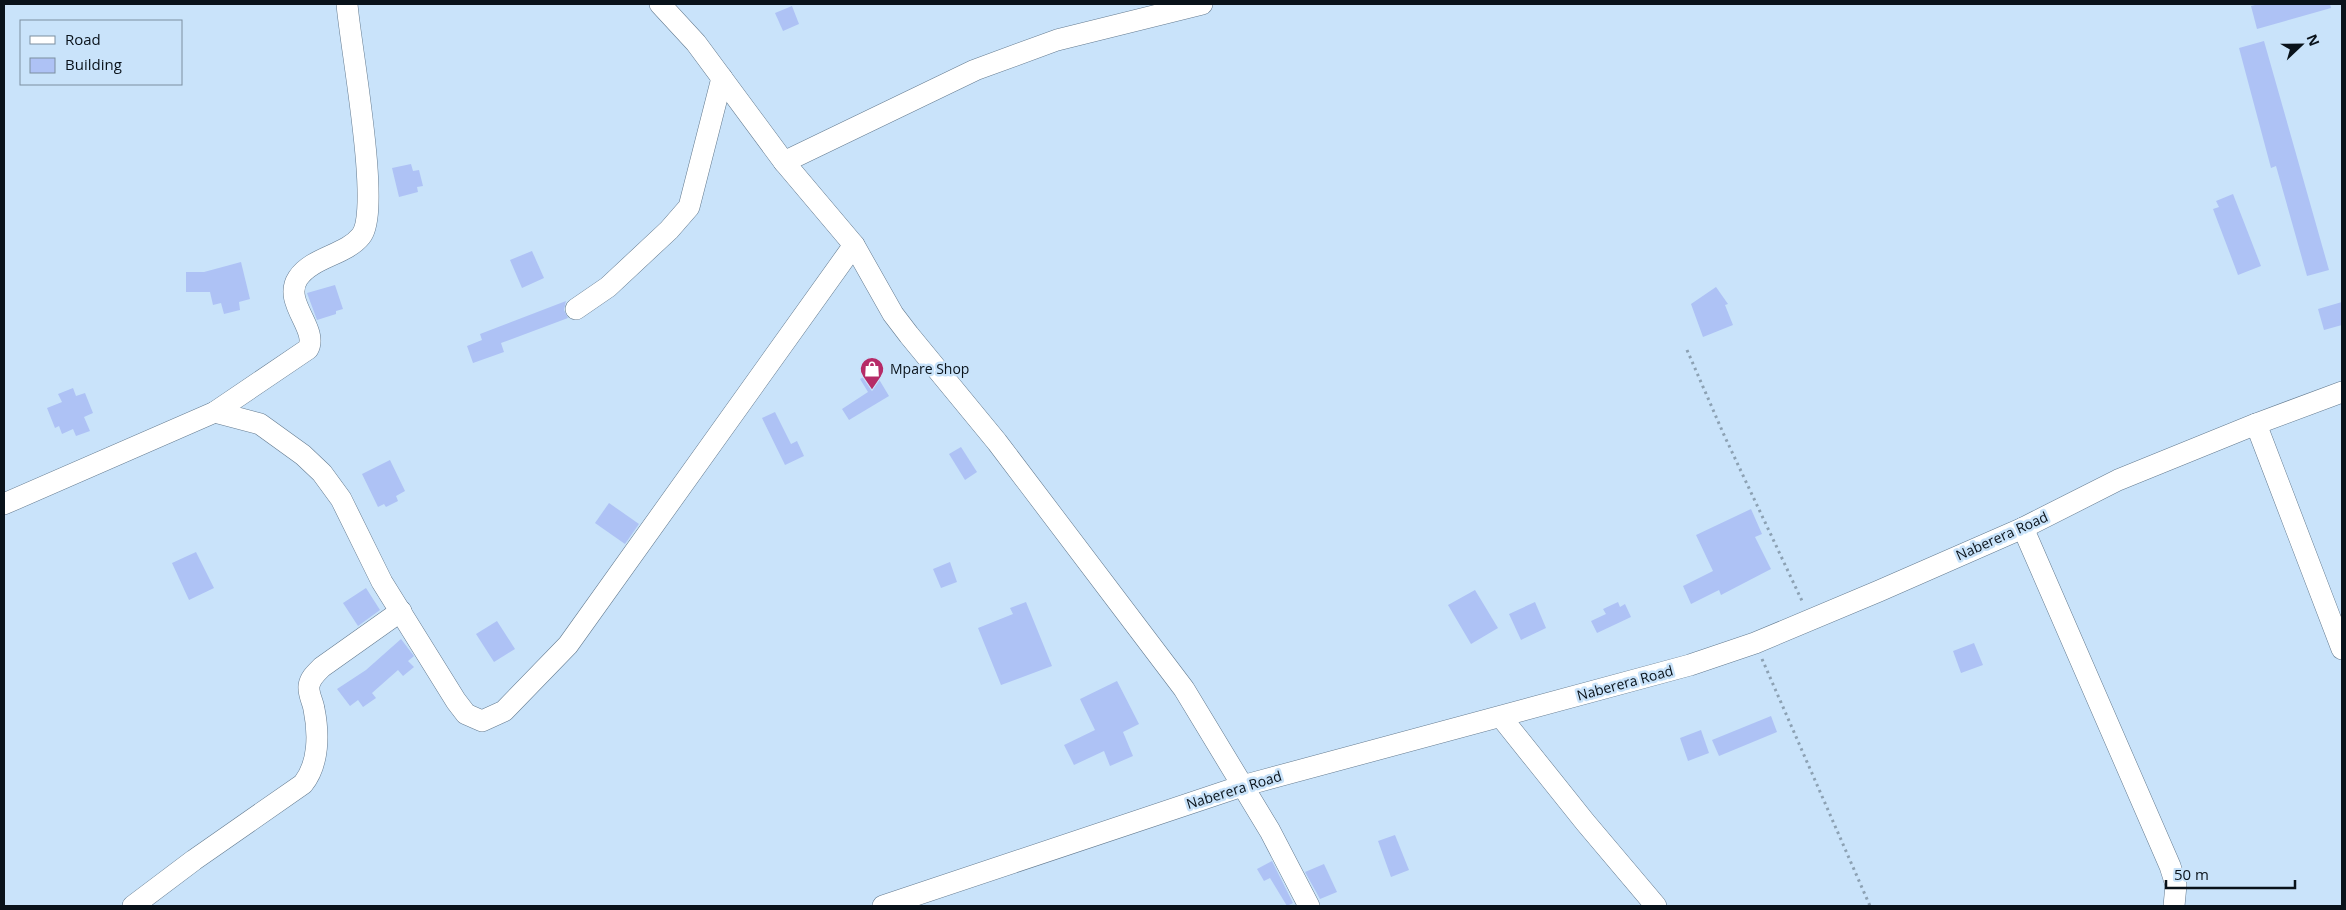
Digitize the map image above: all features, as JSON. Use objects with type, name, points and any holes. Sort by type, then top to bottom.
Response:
[{"type":"street","points":[[4,504],[215,412],[308,349],[311,338],[299,314],[294,291],[298,277],[320,261],[360,237],[366,229],[368,216],[366,160],[347,4]]},
{"type":"street","points":[[660,4],[696,43],[784,162],[854,245],[893,314],[908,335],[997,442],[1184,689],[1270,832],[1310,906]]},
{"type":"street","points":[[784,162],[976,70],[1057,40],[1202,4]]},
{"type":"street","points":[[576,309],[608,287],[670,230],[689,207],[722,78]]},
{"type":"street","points":[[215,412],[241,417],[260,424],[290,445],[322,473],[341,499],[382,582],[466,714],[482,721],[504,711],[568,645],[854,245]]},
{"type":"street","name":"Naberera Road","points":[[883,906],[937,897],[1242,786],[1690,665],[1755,643],[2023,528],[2118,480],[2256,424],[2342,392]]},
{"type":"street","points":[[2256,424],[2342,649]]},
{"type":"street","points":[[2023,528],[2170,866],[2176,885],[2174,906]]},
{"type":"street","points":[[133,906],[194,860],[303,784],[313,769],[317,747],[316,716],[309,690],[311,679],[322,667],[401,612]]},
{"type":"street","points":[[1502,717],[1585,822],[1656,906]]},
{"type":"path","points":[[1687,350],[1724,435],[1811,620]]},
{"type":"path","points":[[1755,643],[1870,906]]},
{"type":"building","points":[[2259,4],[2330,4],[2331,8],[2257,29],[2251,6]]},
{"type":"building","points":[[792,6],[799,24],[783,31],[775,13]]},
{"type":"building","points":[[2264,41],[2329,270],[2307,276],[2276,166],[2271,168],[2239,48]]},
{"type":"building","points":[[411,164],[413,171],[419,170],[423,186],[417,187],[418,192],[399,197],[392,168]]},
{"type":"building","points":[[2233,194],[2261,266],[2238,275],[2213,209],[2219,207],[2216,201]]},
{"type":"building","points":[[532,251],[544,278],[522,288],[510,260]]},
{"type":"building","points":[[241,262],[250,299],[239,302],[240,310],[224,314],[221,303],[213,305],[210,292],[186,292],[186,272],[204,272]]},
{"type":"building","points":[[335,285],[343,309],[336,311],[336,314],[317,320],[307,293]]},
{"type":"building","points":[[1716,287],[1728,304],[1725,305],[1733,325],[1703,337],[1691,304]]},
{"type":"building","points":[[566,301],[564,310],[568,318],[501,343],[504,352],[473,363],[467,346],[482,340],[480,334]]},
{"type":"building","points":[[2342,302],[2342,325],[2324,330],[2318,309]]},
{"type":"building","points":[[874,371],[889,396],[849,420],[842,409],[868,392],[860,379]]},
{"type":"building","points":[[73,388],[76,396],[85,393],[93,413],[84,417],[90,431],[76,436],[73,429],[62,434],[59,426],[55,428],[47,408],[62,402],[58,394]]},
{"type":"building","points":[[775,412],[791,444],[797,441],[804,456],[785,465],[762,418]]},
{"type":"building","points":[[961,447],[977,472],[965,480],[949,454]]},
{"type":"building","points":[[390,460],[405,491],[396,496],[398,501],[386,507],[384,504],[378,507],[362,474]]},
{"type":"building","points":[[609,503],[639,524],[625,544],[595,523]]},
{"type":"building","points":[[1751,509],[1762,534],[1755,537],[1771,569],[1721,595],[1719,590],[1691,604],[1683,586],[1713,571],[1696,535]]},
{"type":"building","points":[[196,552],[214,588],[189,600],[172,563]]},
{"type":"building","points":[[950,562],[957,582],[941,588],[933,569]]},
{"type":"building","points":[[366,588],[380,610],[358,626],[343,603]]},
{"type":"building","points":[[1475,590],[1498,628],[1471,644],[1448,605]]},
{"type":"building","points":[[1026,602],[1052,666],[1001,685],[978,628],[1013,614],[1010,608]]},
{"type":"building","points":[[1535,602],[1546,628],[1521,640],[1509,614]]},
{"type":"building","points":[[1618,602],[1620,607],[1625,604],[1631,617],[1597,633],[1591,621],[1606,614],[1603,609]]},
{"type":"building","points":[[497,621],[515,649],[494,662],[476,634]]},
{"type":"building","points":[[401,639],[414,656],[408,661],[414,667],[403,676],[398,670],[372,693],[376,698],[363,707],[358,700],[350,706],[337,689],[366,670]]},
{"type":"building","points":[[1974,643],[1983,665],[1961,673],[1953,651]]},
{"type":"building","points":[[1117,681],[1139,724],[1123,732],[1133,756],[1110,766],[1104,751],[1074,765],[1064,745],[1095,730],[1080,699]]},
{"type":"building","points":[[1771,716],[1777,732],[1719,756],[1712,740]]},
{"type":"building","points":[[1701,730],[1709,753],[1688,761],[1680,738]]},
{"type":"building","points":[[1395,835],[1409,870],[1391,877],[1378,841]]},
{"type":"building","points":[[1272,861],[1293,903],[1287,906],[1270,878],[1264,881],[1257,869]]},
{"type":"building","points":[[1324,864],[1337,892],[1320,899],[1305,872]]},
{"type":"place","name":"Mpare Shop","points":[[872,390]]}]
